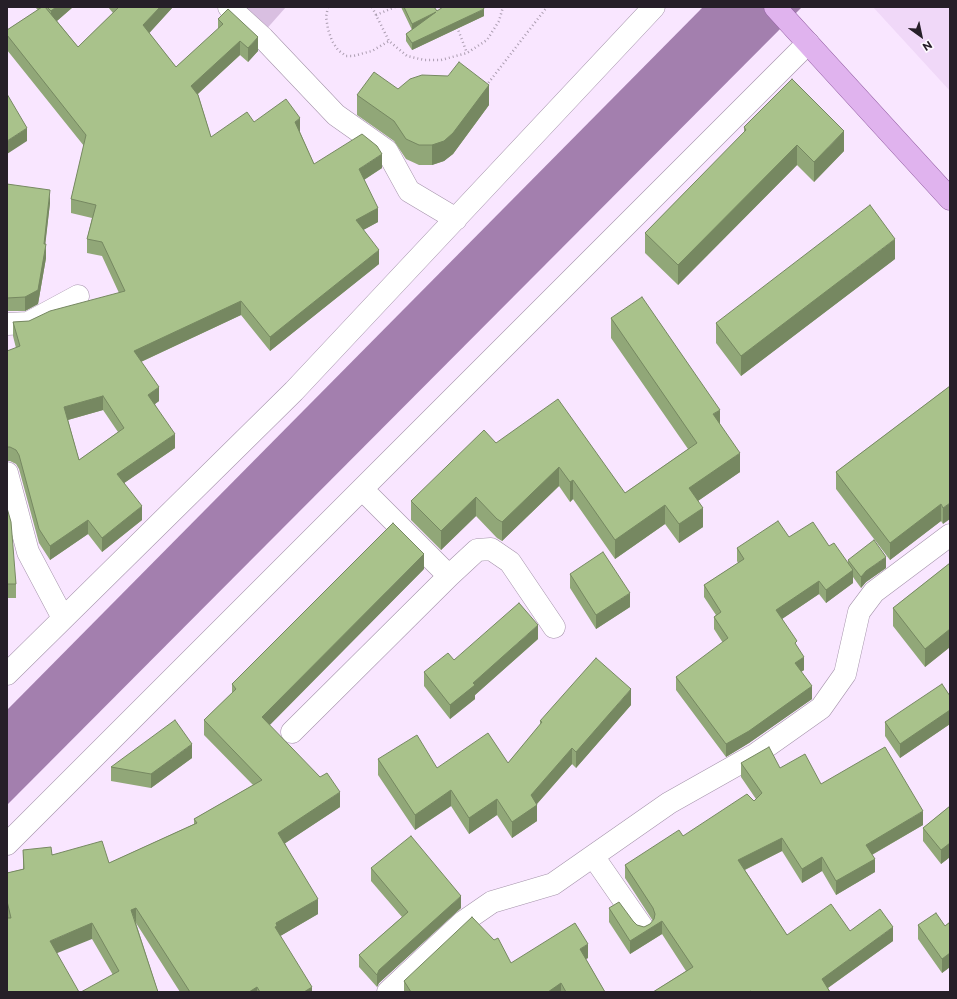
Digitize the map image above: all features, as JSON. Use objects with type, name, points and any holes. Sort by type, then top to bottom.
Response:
[{"type":"main road","points":[[775,7],[950,199]]},
{"type":"street","points":[[229,7],[263,38],[336,115],[387,151],[409,191],[456,219]]},
{"type":"street","points":[[7,674],[294,392],[654,7]]},
{"type":"street","points":[[7,844],[362,489],[802,36]]},
{"type":"street","points":[[7,324],[28,323],[78,296]]},
{"type":"street","points":[[7,473],[28,552],[63,618]]},
{"type":"street","points":[[362,489],[449,576]]},
{"type":"street","points":[[388,992],[463,922],[492,902],[553,884],[669,803],[756,754],[821,708],[845,674],[859,612],[874,592],[950,535]]},
{"type":"street","points":[[292,732],[477,550],[491,549],[510,562],[554,626]]},
{"type":"street","points":[[593,856],[643,928]]},
{"type":"path","points":[[328,7],[326,17],[332,41],[338,50],[346,56],[353,56],[372,51],[389,41]]},
{"type":"path","points":[[372,7],[389,41],[407,56],[424,60],[441,60],[467,53],[487,40],[499,21],[502,7]]},
{"type":"path","points":[[375,15],[396,7]]},
{"type":"path","points":[[486,86],[547,7]]},
{"type":"path","points":[[456,27],[467,53]]},
{"type":"shaded area","points":[[237,7],[286,7],[263,33]]},
{"type":"shaded area","points":[[703,7],[802,7],[7,805],[7,710]]},
{"type":"shaded area","points":[[873,7],[950,7],[950,91]]},
{"type":"building","points":[[42,7],[45,7],[78,47],[119,7],[160,7],[143,25],[176,67],[223,24],[218,19],[228,9],[258,37],[248,48],[240,41],[191,86],[198,95],[211,137],[247,112],[254,122],[286,99],[300,118],[295,122],[314,164],[362,134],[377,146],[382,154],[359,169],[378,208],[356,220],[379,250],[270,337],[241,301],[134,351],[159,387],[148,395],[175,434],[117,474],[142,506],[102,538],[88,520],[50,546],[39,529],[19,455],[16,450],[7,447],[7,351],[20,346],[13,322],[29,321],[50,311],[125,291],[102,242],[87,239],[96,205],[71,199],[86,135],[7,35],[7,30]],"holes":[[[103,396],[124,428],[79,460],[64,407]]]},
{"type":"building","points":[[47,7],[56,7],[51,11]]},
{"type":"building","points":[[404,7],[434,7],[437,11],[443,7],[483,7],[484,9],[412,43],[406,34],[436,12],[412,24]]},
{"type":"building","points":[[459,62],[489,85],[453,133],[444,141],[432,145],[419,145],[406,139],[394,121],[357,95],[374,72],[398,89],[410,79],[422,75],[448,76]]},
{"type":"building","points":[[792,79],[844,131],[814,162],[797,145],[678,265],[645,233],[746,130],[744,127]]},
{"type":"building","points":[[7,94],[27,128],[7,141]]},
{"type":"building","points":[[7,184],[50,190],[44,244],[46,244],[38,290],[25,297],[7,298]]},
{"type":"building","points":[[870,205],[895,239],[741,356],[716,323]]},
{"type":"building","points":[[642,297],[720,410],[713,414],[740,453],[689,488],[703,508],[679,524],[665,505],[615,540],[573,480],[570,482],[559,467],[502,522],[497,519],[476,497],[441,531],[411,501],[484,430],[496,443],[558,399],[625,493],[697,443],[611,318]]},
{"type":"building","points":[[950,386],[950,503],[943,508],[941,504],[890,543],[836,472]]},
{"type":"building","points":[[7,508],[11,522],[16,584],[7,584]]},
{"type":"building","points":[[778,521],[789,537],[813,522],[829,546],[834,543],[853,570],[826,590],[819,581],[776,610],[797,641],[795,643],[804,657],[795,663],[812,686],[749,731],[726,744],[676,677],[728,638],[714,617],[721,612],[704,585],[744,559],[737,548]]},
{"type":"building","points":[[393,523],[424,554],[262,717],[320,777],[327,773],[340,792],[278,833],[318,899],[276,923],[277,926],[275,927],[312,987],[304,992],[260,992],[257,987],[249,992],[190,992],[136,908],[131,910],[158,992],[81,992],[119,971],[92,923],[50,941],[79,992],[7,992],[7,918],[11,918],[7,901],[7,873],[24,869],[23,850],[51,847],[52,855],[102,841],[109,863],[197,823],[194,819],[262,780],[204,720],[236,689],[232,684]]},
{"type":"building","points":[[874,540],[886,557],[866,571],[861,577],[848,560]]},
{"type":"building","points":[[603,552],[630,593],[596,615],[570,574]]},
{"type":"building","points":[[950,563],[950,629],[925,649],[893,608]]},
{"type":"building","points":[[519,603],[538,625],[473,683],[475,685],[450,705],[424,672],[448,653],[454,660]]},
{"type":"building","points":[[596,658],[631,689],[576,752],[572,748],[531,795],[537,805],[512,822],[497,799],[469,818],[451,790],[415,815],[378,759],[417,735],[437,768],[488,733],[508,763],[542,722],[540,721]]},
{"type":"building","points":[[942,684],[950,696],[950,710],[900,744],[885,722]]},
{"type":"building","points":[[175,720],[192,744],[151,774],[111,767]]},
{"type":"building","points":[[769,747],[780,768],[805,754],[821,784],[885,747],[923,811],[866,845],[875,859],[836,881],[822,857],[802,869],[782,838],[738,860],[787,935],[831,904],[850,931],[880,909],[893,927],[822,979],[830,992],[653,992],[693,967],[662,921],[630,941],[609,908],[619,902],[637,925],[644,927],[650,924],[654,919],[655,914],[653,908],[625,865],[679,830],[683,836],[747,794],[754,801],[762,793],[741,763]]},
{"type":"building","points":[[950,806],[950,843],[941,850],[923,828]]},
{"type":"building","points":[[411,836],[461,896],[379,970],[377,975],[359,955],[408,912],[371,868]]},
{"type":"building","points":[[936,913],[945,926],[950,922],[950,953],[942,959],[918,925]]},
{"type":"building","points":[[472,917],[494,940],[498,938],[511,963],[575,923],[588,944],[580,949],[605,992],[566,992],[561,983],[548,992],[411,992],[404,981]]}]
